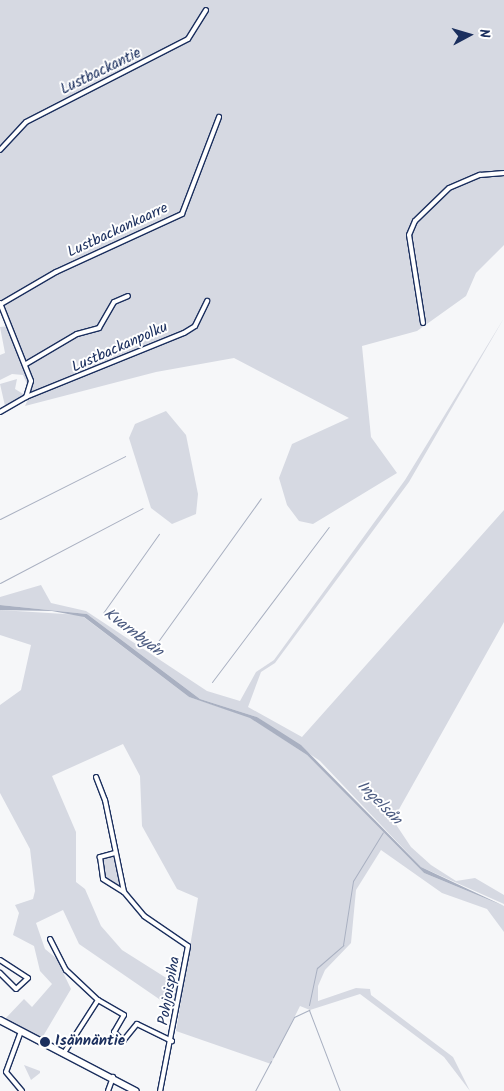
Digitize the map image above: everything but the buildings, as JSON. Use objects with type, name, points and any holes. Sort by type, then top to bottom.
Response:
[{"type":"street","name":"Lustbackantie","points":[[0,150],[26,122],[188,39],[206,10]]},
{"type":"street","name":"Lustbackankaarre","points":[[0,303],[56,272],[182,214],[219,118]]},
{"type":"street","points":[[423,324],[409,235],[415,221],[449,188],[480,175],[504,173]]},
{"type":"street","points":[[26,364],[77,334],[99,328],[114,302],[128,296]]},
{"type":"street","name":"Lustbackanpolku","points":[[26,397],[184,332],[195,326],[207,301]]},
{"type":"street","points":[[0,303],[26,364],[31,381],[26,397],[0,412]]},
{"type":"street","points":[[96,777],[105,800],[124,892]]},
{"type":"street","points":[[115,853],[100,857],[102,879],[124,892]]},
{"type":"street","name":"Pohjoispiha","points":[[124,892],[144,916],[188,946],[172,1040],[160,1091]]},
{"type":"street","points":[[50,939],[66,970],[98,1000],[64,1053]]},
{"type":"street","points":[[0,960],[28,978],[16,989],[0,973]]},
{"type":"street","name":"Pohjoispiha","points":[[98,1000],[124,1015],[114,1032],[123,1041],[137,1024],[172,1040]]},
{"type":"street","points":[[0,1020],[20,1034],[114,1076],[136,1091]]},
{"type":"street","points":[[20,1034],[6,1072],[22,1091]]},
{"type":"street","points":[[108,1091],[114,1076]]},
{"type":"shaded area","points":[[0,0],[504,0],[504,245],[476,273],[466,296],[417,331],[362,346],[371,437],[397,473],[313,524],[299,521],[287,505],[279,478],[292,444],[349,418],[234,358],[156,372],[25,406],[31,393],[23,375],[12,374],[0,380],[0,355],[5,353],[0,327],[10,326],[0,300]]},
{"type":"shaded area","points":[[504,318],[409,482],[275,663],[261,672],[248,707],[302,737],[504,510],[504,622],[393,820],[411,847],[431,865],[456,881],[475,878],[504,895],[504,904],[421,867],[320,761],[257,717],[200,699],[87,614],[0,605],[0,597],[41,585],[51,603],[86,611],[207,691],[240,701],[256,672],[274,660],[405,480]]},
{"type":"shaded area","points":[[17,379],[15,389],[25,395],[5,406],[0,384]]},
{"type":"shaded area","points":[[166,411],[186,435],[198,494],[196,514],[172,524],[151,508],[129,438],[135,424]]},
{"type":"shaded area","points":[[0,610],[81,615],[189,697],[250,717],[307,755],[424,873],[504,906],[504,932],[487,909],[442,893],[381,850],[356,890],[351,943],[325,970],[318,986],[318,1001],[356,988],[370,989],[371,995],[453,1057],[470,1091],[444,1057],[360,994],[310,1010],[300,1006],[271,1064],[176,1031],[198,898],[177,889],[142,826],[140,776],[123,744],[52,776],[76,832],[76,882],[85,889],[101,926],[122,950],[179,986],[175,1010],[79,944],[63,910],[36,923],[45,949],[56,958],[71,989],[42,1038],[5,1019],[24,999],[32,1007],[52,984],[40,971],[34,946],[13,935],[19,913],[15,905],[33,899],[35,891],[30,849],[0,793],[0,705],[21,690],[31,645],[0,635]]},
{"type":"shaded area","points":[[114,856],[121,886],[118,888],[105,879],[101,860]]},
{"type":"shaded area","points":[[24,1065],[40,1071],[40,1073],[31,1080]]},
{"type":"water","points":[[0,605],[87,614],[200,699],[257,717],[301,745],[421,867],[504,906],[424,873],[307,755],[250,718],[189,697],[84,617],[52,611],[0,610]]},
{"type":"waterway","points":[[0,519],[125,456]]},
{"type":"waterway","name":"Kvarnbyån","points":[[154,647],[261,498]]},
{"type":"waterway","points":[[0,583],[143,508]]},
{"type":"waterway","points":[[212,682],[329,527]]},
{"type":"waterway","name":"Kvarnbyån","points":[[103,613],[159,534]]},
{"type":"waterway","points":[[309,1005],[317,968],[343,945],[353,881],[383,832]]},
{"type":"waterway","points":[[273,1057],[294,1017],[309,1010],[340,1091]]},
{"type":"waterway","points":[[255,1091],[271,1061]]},
{"type":"place","name":"Isännäntie","points":[[45,1042]]},
{"type":"water label","name":"Ingelsån","points":[[379,803]]}]
